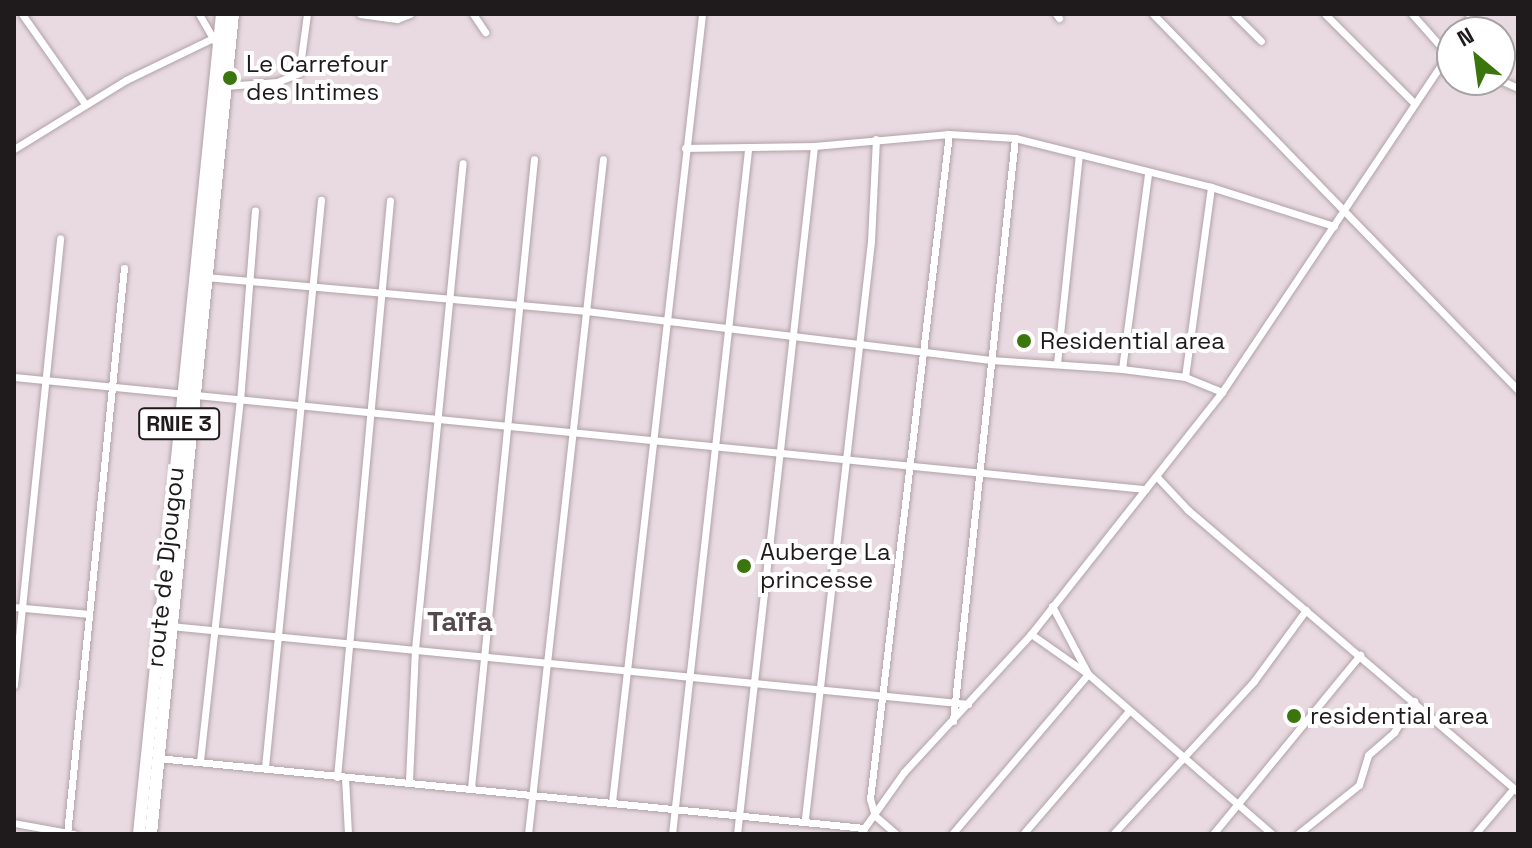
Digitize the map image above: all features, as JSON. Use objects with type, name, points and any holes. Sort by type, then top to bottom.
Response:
[{"type":"highway","name":"route de Djougou","points":[[151,834],[148,801],[188,394],[216,43],[222,14]]},
{"type":"highway","name":"route de Djougou","points":[[188,394],[233,14]]},
{"type":"highway","name":"route de Djougou","points":[[139,834],[157,758],[165,626]]},
{"type":"street","points":[[22,14],[85,104]]},
{"type":"street","points":[[14,149],[85,104],[216,43],[199,14]]},
{"type":"street","points":[[226,86],[277,82],[299,73],[307,14]]},
{"type":"street","points":[[360,14],[397,19],[410,14]]},
{"type":"street","points":[[473,14],[485,32]]},
{"type":"street","points":[[612,802],[702,14]]},
{"type":"street","points":[[1153,14],[1518,390]]},
{"type":"street","points":[[1234,14],[1261,41]]},
{"type":"street","points":[[1325,14],[1415,104]]},
{"type":"street","points":[[1412,14],[1436,39]]},
{"type":"street","points":[[157,758],[739,815],[805,818],[863,831],[904,772],[1031,634],[1222,392],[1436,75]]},
{"type":"street","points":[[685,148],[748,150],[949,134],[1015,138],[1148,174],[1211,187],[1334,226]]},
{"type":"street","points":[[896,834],[875,816],[870,799],[949,134]]},
{"type":"street","points":[[953,721],[1015,138]]},
{"type":"street","points":[[805,818],[859,344],[876,139]]},
{"type":"street","points":[[737,834],[796,337],[814,146]]},
{"type":"street","points":[[672,834],[687,677],[748,150]]},
{"type":"street","points":[[1057,363],[1079,155]]},
{"type":"street","points":[[471,788],[534,159]]},
{"type":"street","points":[[528,834],[569,433],[603,159]]},
{"type":"street","points":[[409,781],[415,649],[440,421],[463,163]]},
{"type":"street","points":[[1122,369],[1148,174]]},
{"type":"street","points":[[1185,377],[1211,187]]},
{"type":"street","points":[[265,767],[304,407],[321,200]]},
{"type":"street","points":[[348,834],[341,777],[369,412],[390,200]]},
{"type":"street","points":[[200,761],[240,401],[255,211]]},
{"type":"street","points":[[14,685],[18,607],[60,238]]},
{"type":"street","points":[[14,823],[69,834],[124,268]]},
{"type":"street","points":[[204,277],[586,311],[665,323],[991,360],[1122,369],[1185,377],[1222,392]]},
{"type":"street","points":[[14,377],[1145,489]]},
{"type":"street","points":[[1157,477],[1516,790],[1475,834]]},
{"type":"street","points":[[1052,606],[1088,674]]},
{"type":"street","points":[[18,607],[89,614]]},
{"type":"street","points":[[1113,834],[1254,681],[1306,610]]},
{"type":"street","points":[[165,626],[352,642],[544,666],[687,677],[756,687],[968,704]]},
{"type":"street","points":[[1031,634],[1088,674],[1127,713],[1272,834]]},
{"type":"street","points":[[1213,834],[1360,655]]},
{"type":"street","points":[[952,834],[1088,674]]},
{"type":"street","points":[[1298,834],[1359,785],[1368,755],[1394,732],[1414,701]]},
{"type":"street","points":[[1023,834],[1127,713]]},
{"type":"place","name":"Le Carrefour des Intimes","points":[[230,78]]},
{"type":"place","name":"Residential area","points":[[1024,341]]},
{"type":"place","name":"Auberge La princesse","points":[[744,566]]},
{"type":"place","name":"residential area","points":[[1294,716]]},
{"type":"district","name":"Taïfa","points":[[460,621]]}]
